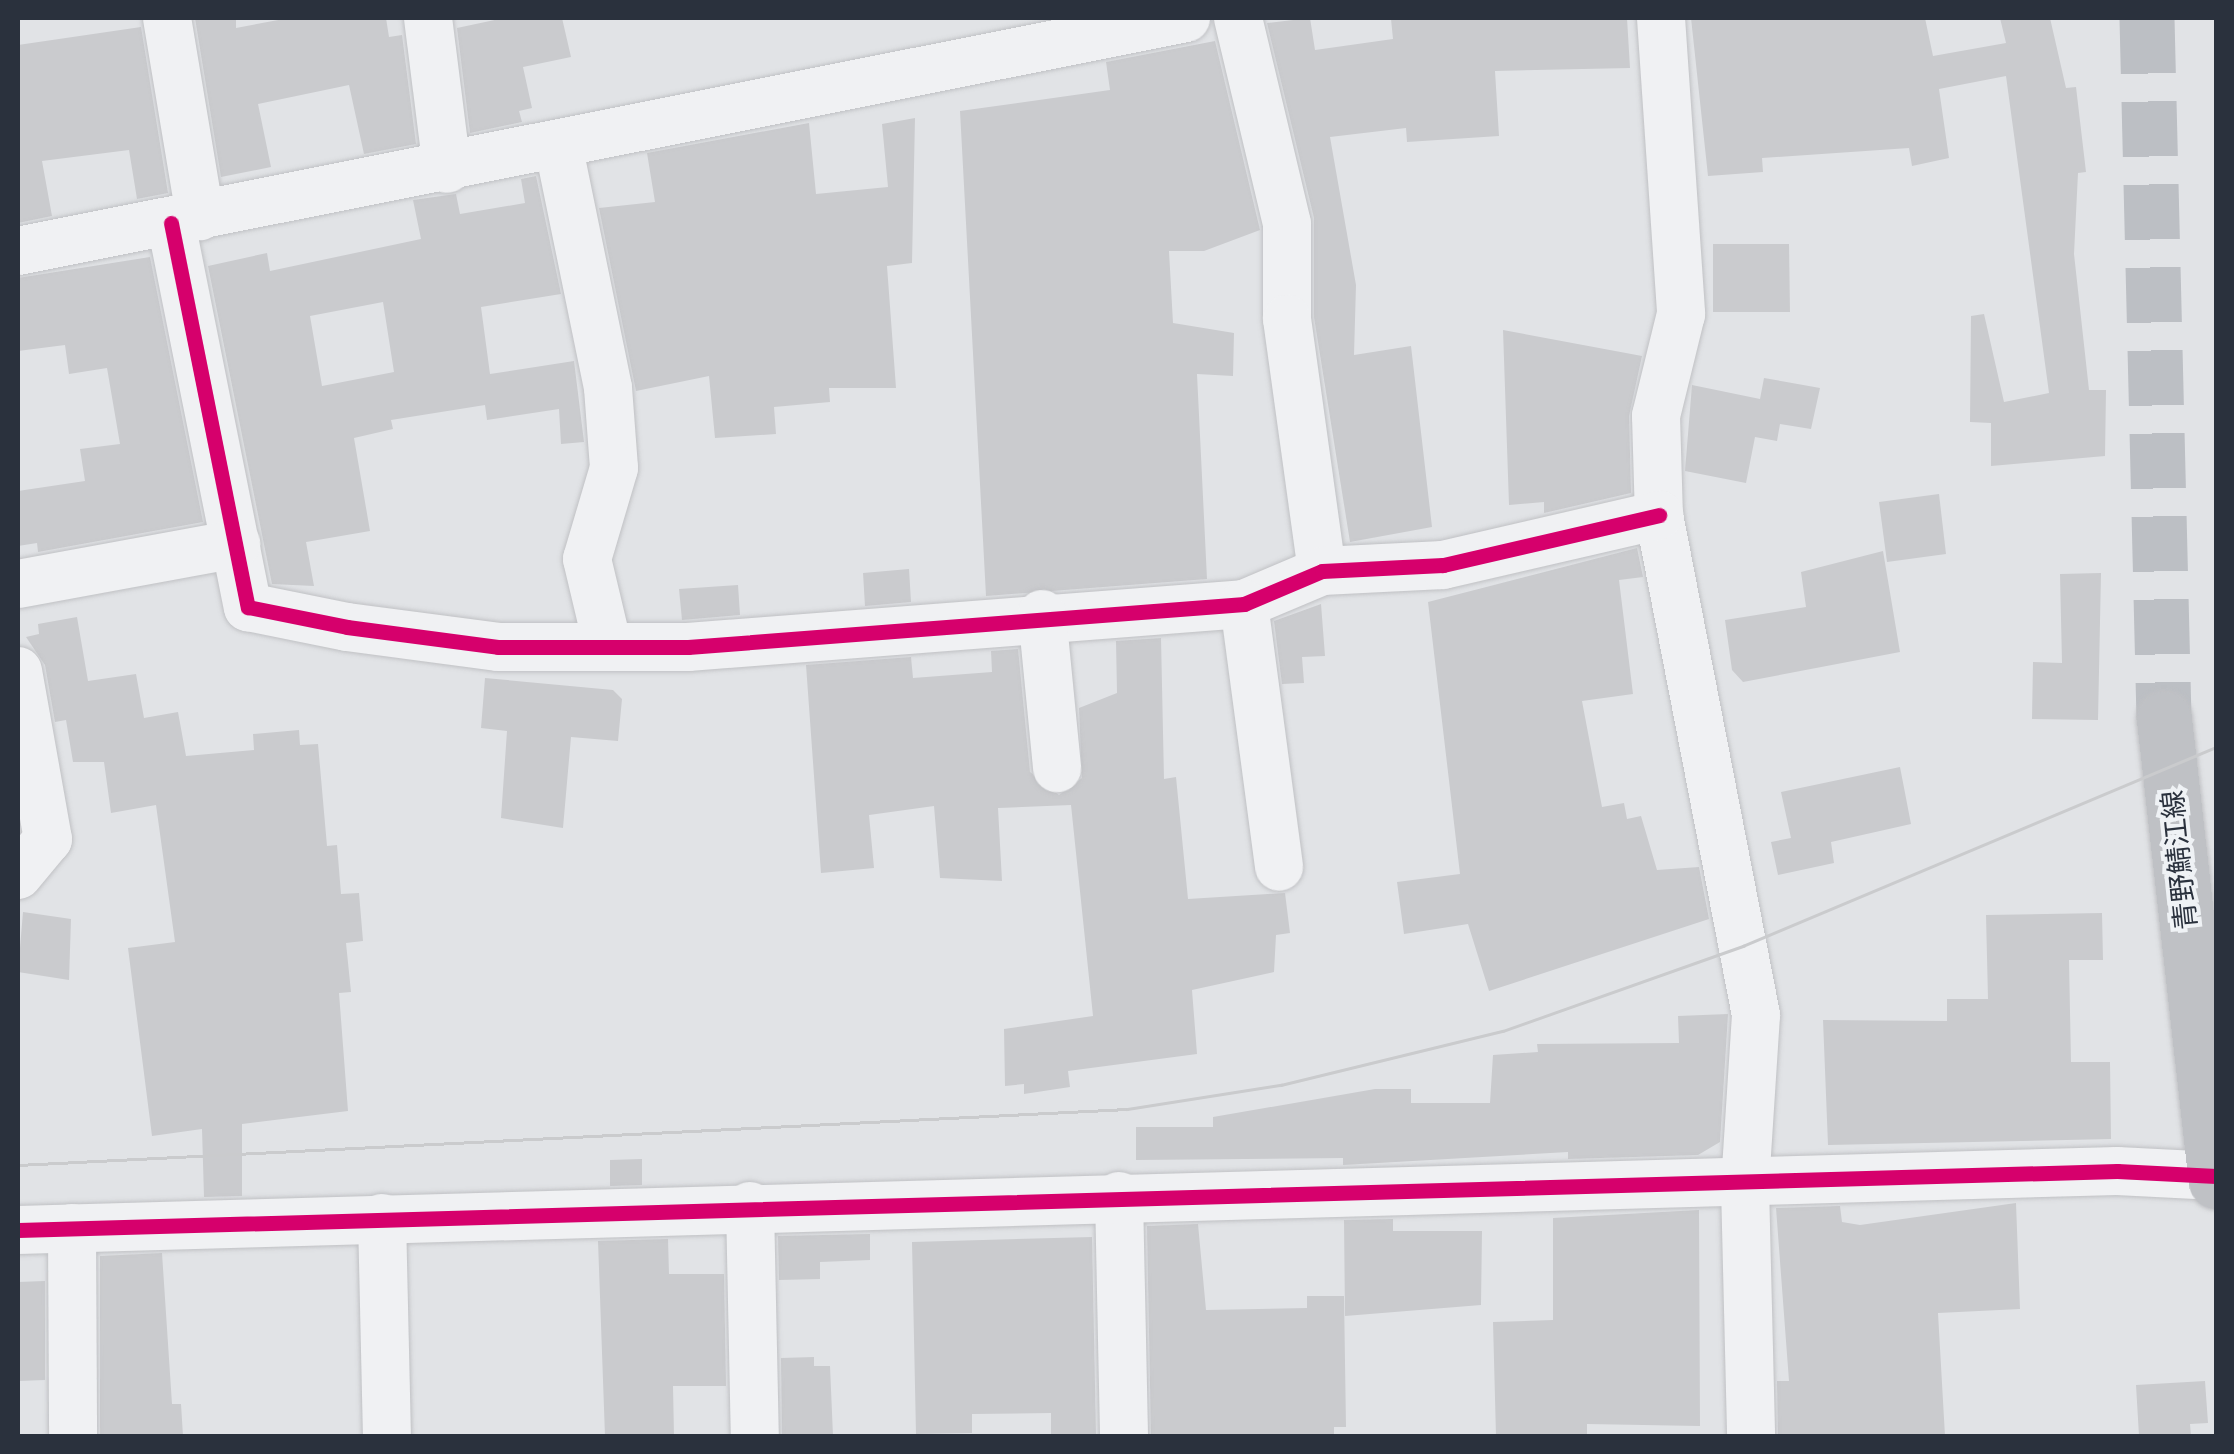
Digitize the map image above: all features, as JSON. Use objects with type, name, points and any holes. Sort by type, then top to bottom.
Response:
[{"type":"main road","name":"青野鯖江線","points":[[2164,718],[2216,1177]]},
{"type":"street","points":[[166,18],[186,219],[248,607],[498,648],[607,643],[688,648],[1042,614],[1244,604],[1322,571],[1443,566],[1659,515]]},
{"type":"street","points":[[428,18],[447,169]]},
{"type":"street","points":[[18,251],[559,149],[1119,22],[1186,18]]},
{"type":"street","points":[[1238,18],[1287,224],[1287,319],[1322,571]]},
{"type":"street","points":[[1661,18],[1681,314],[1656,416],[1659,515],[1756,1015],[1746,1186],[1751,1436]]},
{"type":"street","points":[[559,149],[608,388],[614,468],[587,558],[607,643]]},
{"type":"street","points":[[18,584],[236,544]]},
{"type":"street","points":[[1244,604],[1279,867]]},
{"type":"street","points":[[1042,614],[1057,768]]},
{"type":"street","points":[[18,672],[48,839],[18,875]]},
{"type":"street","points":[[18,1230],[1119,1196],[1746,1186],[2116,1170],[2216,1177]]},
{"type":"street","points":[[1119,1196],[1124,1436]]},
{"type":"street","points":[[750,1206],[755,1436]]},
{"type":"street","points":[[382,1218],[388,1436]]},
{"type":"street","points":[[72,1228],[73,1436]]},
{"type":"building","points":[[195,18],[236,18],[236,28],[289,18],[386,18],[389,37],[402,35],[416,144],[364,154],[349,85],[258,104],[271,167],[221,177]]},
{"type":"building","points":[[504,18],[562,18],[571,57],[523,67],[532,108],[519,111],[522,122],[470,133],[457,28]]},
{"type":"building","points":[[1310,18],[1315,50],[1393,39],[1391,19],[1627,18],[1630,68],[1495,71],[1499,136],[1407,142],[1406,128],[1330,137],[1356,285],[1354,355],[1411,346],[1432,527],[1350,542],[1314,317],[1314,218],[1267,23]]},
{"type":"building","points":[[1691,18],[1925,18],[1933,56],[2006,43],[2000,18],[2050,18],[2066,88],[2076,87],[2086,172],[2078,173],[2074,254],[2089,390],[2106,390],[2105,456],[1991,466],[1991,423],[1970,422],[1971,316],[1984,314],[2004,402],[2049,393],[2006,76],[1939,89],[1949,158],[1912,166],[1909,148],[1762,158],[1763,172],[1708,176]]},
{"type":"building","points":[[141,27],[168,193],[137,199],[129,150],[42,161],[52,216],[18,223],[18,45]]},
{"type":"building","points":[[1215,41],[1260,230],[1204,251],[1169,251],[1173,323],[1234,333],[1233,376],[1197,374],[1207,579],[986,596],[960,111],[1110,90],[1106,62]]},
{"type":"building","points":[[915,118],[912,263],[887,266],[896,388],[829,388],[830,402],[774,407],[776,434],[715,438],[709,376],[636,391],[599,208],[655,202],[647,153],[809,123],[816,194],[888,187],[882,124]]},
{"type":"building","points":[[536,176],[561,294],[481,307],[490,374],[574,361],[584,442],[561,444],[559,409],[487,420],[485,405],[391,420],[393,429],[354,438],[370,531],[306,542],[314,586],[272,584],[208,266],[267,253],[270,271],[421,239],[413,200],[456,194],[460,214],[525,203],[521,179]],"holes":[[[383,302],[394,372],[322,386],[310,316]]]},
{"type":"building","points":[[1713,244],[1789,244],[1790,312],[1713,312]]},
{"type":"building","points":[[150,257],[203,522],[38,552],[37,543],[18,546],[18,491],[85,481],[80,449],[120,444],[107,368],[69,374],[65,345],[18,351],[18,278]]},
{"type":"building","points":[[1503,330],[1642,356],[1629,416],[1631,493],[1544,513],[1544,502],[1509,505]]},
{"type":"building","points":[[1764,378],[1820,388],[1811,429],[1780,424],[1777,441],[1755,437],[1746,483],[1685,471],[1692,385],[1760,399]]},
{"type":"building","points":[[1939,494],[1946,554],[1887,562],[1879,502]]},
{"type":"building","points":[[1637,548],[1643,577],[1619,580],[1633,694],[1582,701],[1602,807],[1624,803],[1627,819],[1641,816],[1657,870],[1699,867],[1709,919],[1489,991],[1468,924],[1404,934],[1397,882],[1460,874],[1428,602]]},
{"type":"building","points":[[1883,551],[1900,652],[1743,682],[1732,670],[1725,620],[1806,607],[1801,572]]},
{"type":"building","points":[[909,569],[911,602],[865,606],[863,573]]},
{"type":"building","points":[[2101,573],[2098,720],[2032,719],[2033,662],[2062,663],[2060,574]]},
{"type":"building","points":[[738,585],[740,615],[682,620],[679,589]]},
{"type":"building","points":[[1321,604],[1325,656],[1302,657],[1304,683],[1282,684],[1274,621]]},
{"type":"building","points":[[77,617],[88,681],[136,674],[144,718],[178,712],[186,756],[254,750],[253,734],[299,730],[300,745],[318,744],[327,846],[337,845],[341,894],[359,893],[363,941],[346,943],[351,992],[339,993],[348,1111],[242,1124],[242,1196],[204,1197],[202,1129],[152,1136],[128,948],[175,942],[156,805],[111,813],[104,762],[73,762],[66,720],[55,722],[45,665],[26,637],[39,634],[38,624]]},
{"type":"building","points":[[1161,638],[1164,779],[1176,777],[1188,899],[1285,893],[1290,933],[1276,935],[1274,972],[1192,990],[1197,1054],[1068,1071],[1070,1087],[1024,1094],[1024,1084],[1005,1086],[1004,1029],[1093,1016],[1071,805],[998,808],[1002,881],[940,878],[934,806],[869,815],[874,868],[821,873],[806,665],[911,657],[913,678],[992,672],[991,651],[1018,649],[1030,772],[1059,795],[1082,778],[1079,708],[1117,693],[1116,641]]},
{"type":"building","points":[[485,678],[613,690],[622,699],[618,741],[571,737],[563,828],[501,818],[507,731],[481,728]]},
{"type":"building","points":[[1900,767],[1911,824],[1831,842],[1834,863],[1778,875],[1771,842],[1791,838],[1781,792]]},
{"type":"building","points":[[23,912],[71,919],[69,980],[18,972]]},
{"type":"building","points":[[2102,913],[2103,960],[2069,960],[2071,1062],[2110,1062],[2111,1139],[1828,1145],[1823,1020],[1947,1021],[1947,999],[1988,999],[1986,915]]},
{"type":"building","points":[[1728,1014],[1720,1142],[1698,1155],[1568,1159],[1568,1152],[1343,1165],[1343,1158],[1136,1160],[1136,1127],[1213,1127],[1213,1117],[1375,1089],[1411,1089],[1411,1103],[1490,1103],[1493,1055],[1538,1052],[1537,1044],[1679,1043],[1678,1016]]},
{"type":"building","points":[[642,1159],[642,1185],[610,1186],[610,1160]]},
{"type":"building","points":[[2016,1203],[2020,1309],[1938,1313],[1945,1436],[1778,1436],[1777,1381],[1789,1381],[1776,1208],[1840,1206],[1842,1222],[1860,1225]]},
{"type":"building","points":[[1699,1210],[1700,1426],[1587,1424],[1587,1436],[1496,1436],[1493,1322],[1553,1320],[1553,1218]]},
{"type":"building","points":[[1393,1219],[1393,1231],[1482,1231],[1481,1305],[1345,1316],[1344,1220]]},
{"type":"building","points":[[1198,1224],[1206,1310],[1307,1308],[1307,1296],[1344,1296],[1346,1427],[1334,1427],[1334,1436],[1151,1436],[1147,1226]]},
{"type":"building","points":[[870,1234],[870,1260],[820,1262],[820,1279],[779,1280],[778,1236]]},
{"type":"building","points":[[1092,1237],[1096,1436],[1051,1436],[1051,1413],[972,1414],[972,1433],[916,1434],[912,1242]]},
{"type":"building","points":[[668,1239],[669,1274],[724,1274],[726,1386],[673,1386],[674,1436],[605,1436],[598,1241]]},
{"type":"building","points":[[162,1253],[172,1404],[181,1404],[183,1436],[100,1436],[100,1256]]},
{"type":"building","points":[[45,1281],[45,1380],[18,1381],[18,1282]]},
{"type":"building","points":[[814,1357],[814,1366],[830,1366],[833,1436],[782,1436],[781,1358]]},
{"type":"building","points":[[2205,1381],[2208,1423],[2190,1424],[2191,1436],[2139,1436],[2136,1385]]},
{"type":"tunnel","points":[[2147,18],[2164,719]]},
{"type":"tram line","points":[[18,1165],[1127,1109],[1281,1085],[1503,1031],[1743,946],[2216,747]]},
{"type":"cycle path","points":[[171,223],[248,607],[347,627],[498,647],[688,647],[1244,604],[1322,571],[1443,565],[1659,515]]},
{"type":"cycle path","points":[[18,1230],[2117,1171],[2216,1176]]}]
